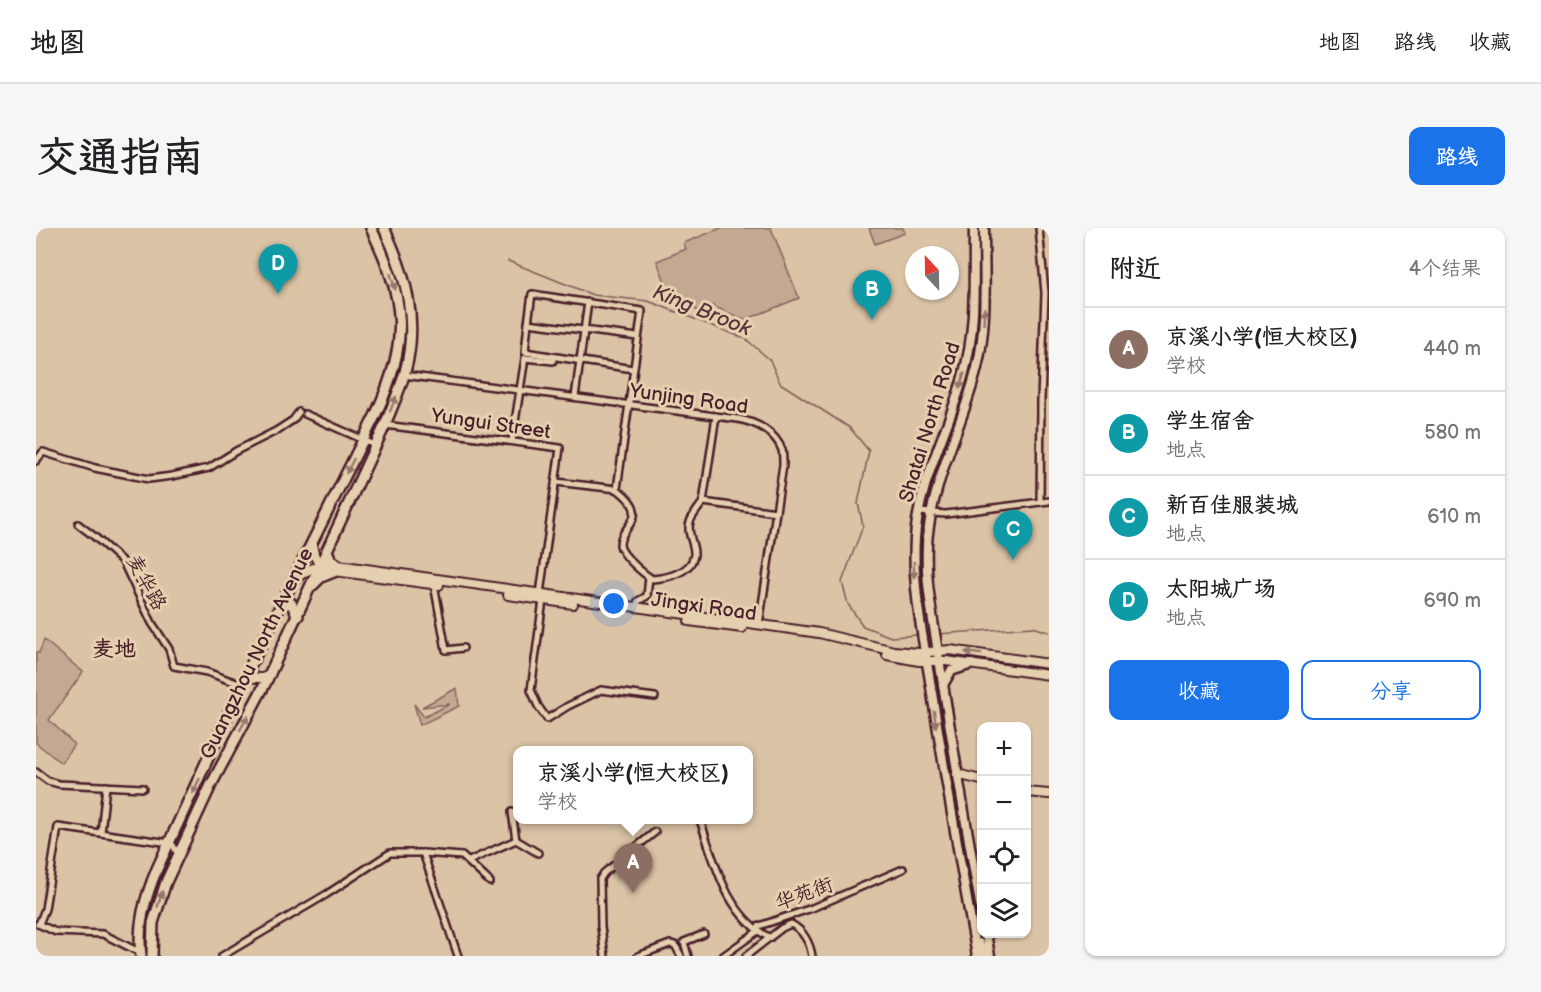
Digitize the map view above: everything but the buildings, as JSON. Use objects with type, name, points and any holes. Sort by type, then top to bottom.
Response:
[{"type":"highway","name":"Guangzhou North Avenue","points":[[141,954],[139,932],[150,888],[250,668],[363,440],[388,384],[400,332],[396,292],[371,228]]},
{"type":"highway","name":"Guangzhou North Avenue","points":[[152,956],[152,931],[156,909],[178,855],[211,785],[270,675],[385,425],[404,375],[410,340],[409,296],[402,268],[384,228]]},
{"type":"highway","points":[[320,525],[323,532],[334,534]]},
{"type":"highway","points":[[308,592],[321,577],[337,568],[327,551]]},
{"type":"highway","points":[[281,605],[291,603],[298,615]]},
{"type":"main road","name":"Shatai North Road","points":[[974,228],[973,325],[967,360],[956,400],[925,485],[918,512],[914,572],[944,774],[977,956]]},
{"type":"main road","name":"Shatai North Road","points":[[977,886],[942,686],[926,556],[931,514],[938,483],[977,368],[984,325],[984,228]]},
{"type":"main road","points":[[974,282],[984,281]]},
{"type":"main road","points":[[312,540],[314,553],[320,566]]},
{"type":"main road","name":"Jingxi Road","points":[[290,587],[302,574],[320,566],[813,638],[876,653],[926,657],[938,651],[950,650],[1049,664]]},
{"type":"main road","name":"Jingxi Road","points":[[337,568],[434,584],[635,608],[830,635],[881,649],[940,661],[1049,675]]},
{"type":"main road","points":[[996,668],[995,661],[1009,658]]},
{"type":"main road","points":[[942,686],[951,671],[972,664]]},
{"type":"main road","points":[[250,668],[255,678],[270,675]]},
{"type":"main road","points":[[957,774],[977,779]]},
{"type":"main road","points":[[1031,792],[1049,794]]},
{"type":"main road","points":[[972,929],[982,953],[988,945]]},
{"type":"main road","points":[[987,938],[990,956]]},
{"type":"street","points":[[1039,228],[1045,293],[1040,502]]},
{"type":"street","points":[[617,489],[627,404],[633,369],[638,338],[642,311],[532,294],[525,352],[633,369]]},
{"type":"street","points":[[575,398],[588,303]]},
{"type":"street","points":[[528,323],[638,338]]},
{"type":"street","points":[[512,441],[525,358],[553,361]]},
{"type":"street","name":"Yunjing Road","points":[[404,375],[716,416],[753,422],[763,428],[782,450],[783,465],[759,626]]},
{"type":"street","points":[[36,460],[43,452],[95,468],[138,477],[172,476],[209,468],[236,451],[276,431],[302,413],[375,446]]},
{"type":"street","points":[[556,482],[617,489],[632,506],[634,514],[634,522],[622,538],[620,546],[622,552],[652,579],[666,578],[684,569],[694,554],[690,537],[690,522],[703,502],[716,416]]},
{"type":"street","name":"Yungui Street","points":[[385,425],[560,448],[531,690],[538,706],[548,719],[594,692],[602,690],[655,697]]},
{"type":"street","points":[[918,512],[956,513],[1049,501]]},
{"type":"street","points":[[703,502],[776,512]]},
{"type":"street","name":"麦华路","points":[[78,524],[123,562],[152,623],[169,649],[174,666],[207,672],[242,685]]},
{"type":"street","points":[[635,608],[638,601],[647,596],[649,577]]},
{"type":"street","points":[[434,584],[446,650],[463,648]]},
{"type":"street","points":[[36,772],[48,781],[59,784],[143,788]]},
{"type":"street","points":[[101,833],[106,786]]},
{"type":"street","points":[[512,812],[513,819]]},
{"type":"street","points":[[514,824],[516,840]]},
{"type":"street","points":[[701,824],[724,888],[733,903],[758,931],[770,938]]},
{"type":"street","points":[[141,954],[103,934],[56,932],[37,925],[45,909],[58,827],[170,843],[178,855]]},
{"type":"street","points":[[605,956],[601,927],[600,879],[604,873],[655,832]]},
{"type":"street","points":[[516,840],[538,853]]},
{"type":"street","points":[[469,861],[516,840]]},
{"type":"street","points":[[222,956],[327,894],[390,853],[462,856],[490,882]]},
{"type":"street","points":[[423,853],[458,956]]},
{"type":"street","name":"华苑街","points":[[723,956],[758,931],[759,926],[812,908],[903,868]]},
{"type":"street","points":[[746,956],[788,925],[794,925],[800,929],[809,944],[812,956]]},
{"type":"street","points":[[688,956],[684,942],[704,934]]},
{"type":"street","points":[[638,956],[670,945],[675,945],[681,956]]},
{"type":"shaded area","points":[[721,228],[771,228],[799,298],[745,320],[711,305],[699,311],[675,298],[667,287],[657,261],[686,249],[684,243]]},
{"type":"shaded area","points":[[869,228],[903,228],[905,233],[875,244]]},
{"type":"shaded area","points":[[44,640],[83,672],[49,720],[74,744],[61,763],[36,743],[36,652],[39,653]]},
{"type":"shaded area","points":[[457,688],[459,706],[420,725],[414,704],[424,717],[450,704],[422,707]]},
{"type":"waterway","name":"King Brook","points":[[508,261],[593,295],[648,301],[746,339],[770,360],[780,383],[850,428],[869,451],[858,503],[863,526],[842,582],[848,604],[863,626],[891,637],[918,635]]},
{"type":"waterway","name":"King Brook","points":[[938,634],[1033,627],[1049,632]]},
{"type":"place","name":"太阳城广场","points":[[278,294]]},
{"type":"place","name":"学生宿舍","points":[[872,320]]},
{"type":"place","name":"新百佳服装城","points":[[1013,560]]},
{"type":"place","name":"京溪小学(恒大校区)","points":[[633,893]]},
{"type":"district","name":"麦地","points":[[114,648]]}]
